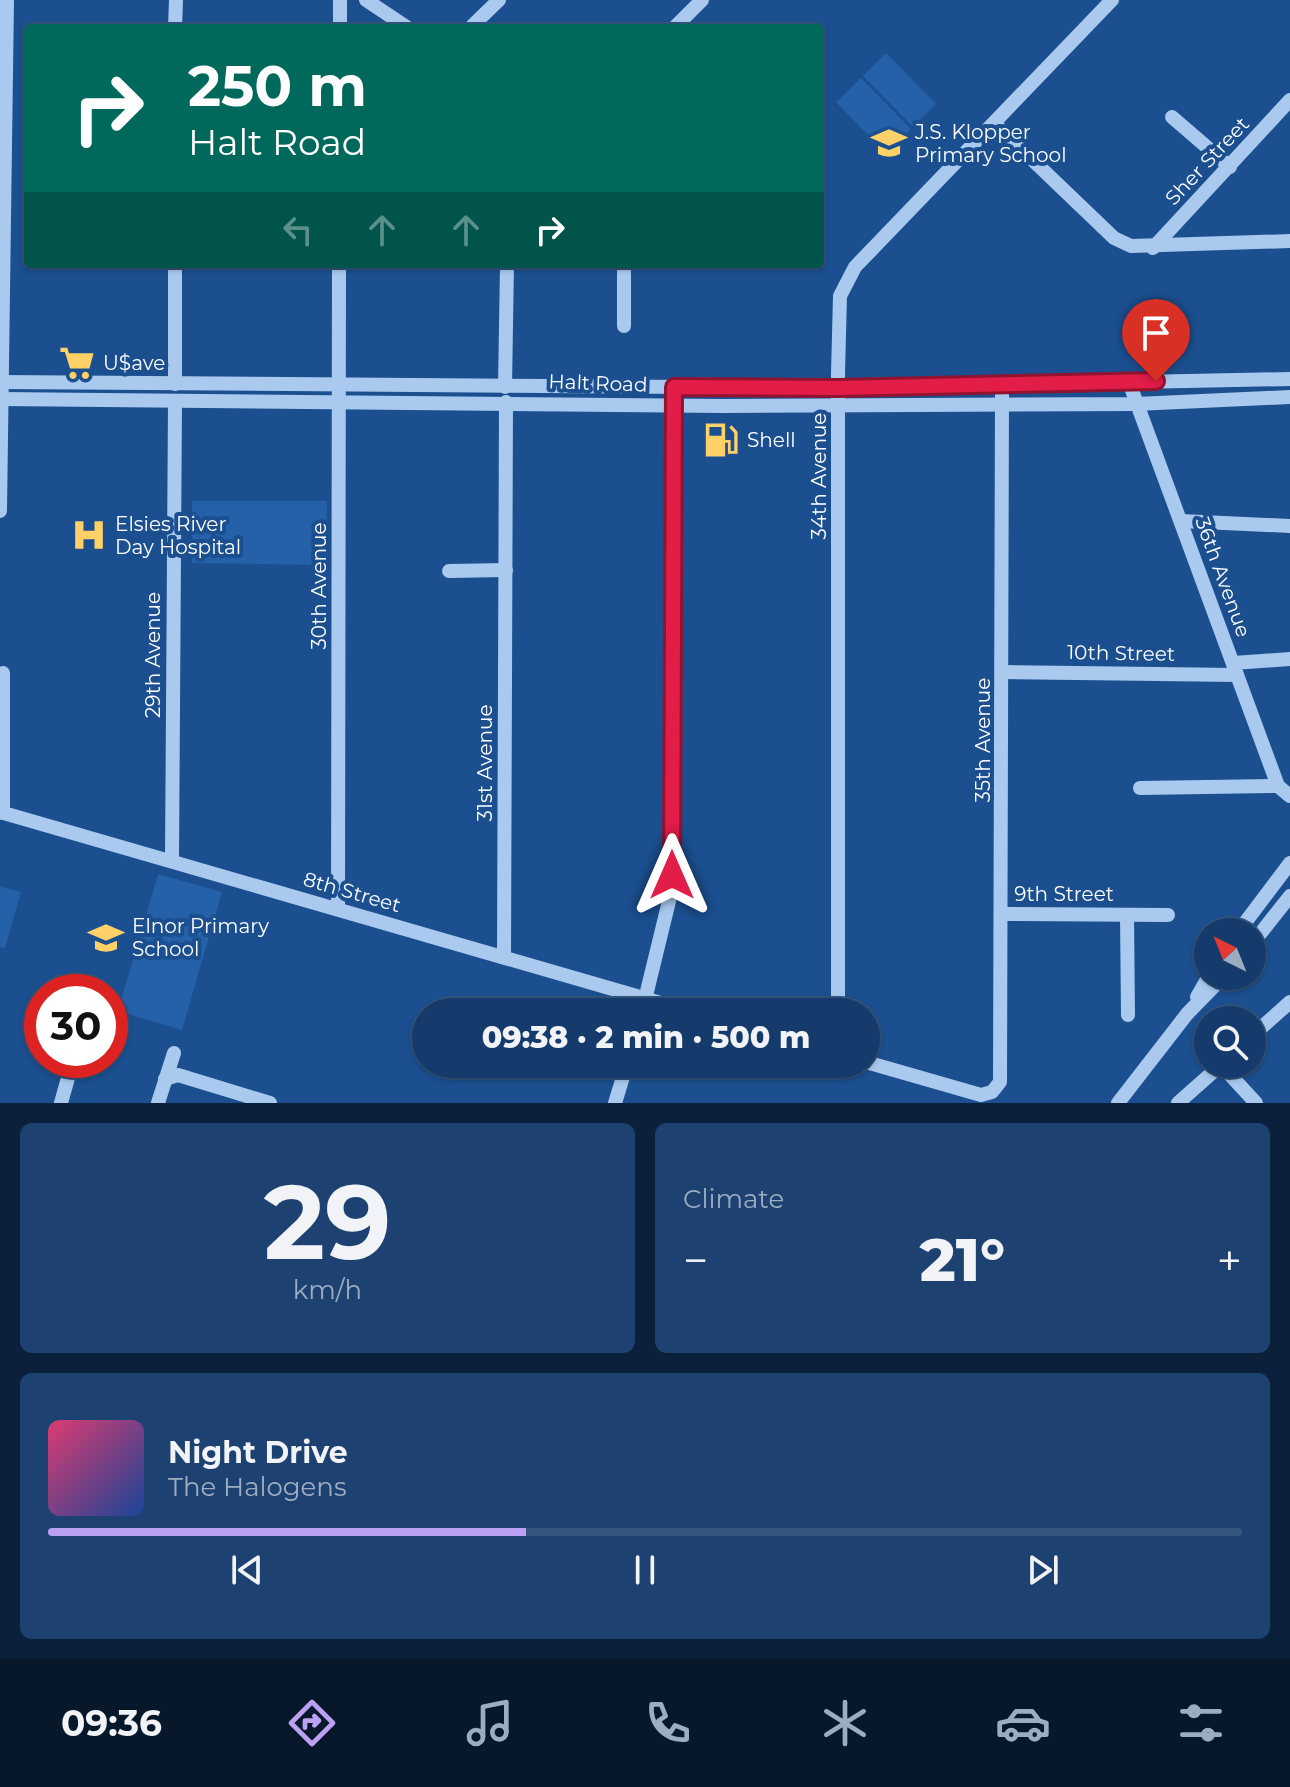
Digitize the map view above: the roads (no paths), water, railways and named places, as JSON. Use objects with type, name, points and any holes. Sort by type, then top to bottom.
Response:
[{"type":"street","points":[[0,511],[7,0]]},
{"type":"street","points":[[175,24],[176,0]]},
{"type":"street","points":[[340,0],[340,24]]},
{"type":"street","points":[[366,0],[402,24]]},
{"type":"street","points":[[474,24],[499,0]]},
{"type":"street","points":[[678,24],[702,0]]},
{"type":"street","name":"34th Avenue","points":[[838,998],[840,296],[845,280],[1112,0]]},
{"type":"street","name":"Sher Street","points":[[1153,248],[1290,100]]},
{"type":"street","points":[[1172,117],[1230,167]]},
{"type":"street","points":[[995,124],[1114,238],[1131,246],[1153,248],[1290,241]]},
{"type":"street","points":[[175,268],[175,384]]},
{"type":"street","name":"30th Avenue","points":[[338,909],[339,268]]},
{"type":"street","name":"31st Avenue","points":[[504,957],[507,268]]},
{"type":"street","points":[[624,268],[624,326]]},
{"type":"street","name":"Halt Road","points":[[1,399],[339,402],[674,387],[838,388],[1290,379]]},
{"type":"street","name":"Halt Road","points":[[2,382],[339,386],[673,406],[1136,404],[1290,397]]},
{"type":"street","name":"36th Avenue","points":[[1129,382],[1235,669],[1284,791],[1140,788]]},
{"type":"street","name":"35th Avenue","points":[[880,1066],[981,1095],[992,1092],[1000,1082],[1002,385]]},
{"type":"street","points":[[646,998],[667,918],[672,875],[674,387]]},
{"type":"street","name":"29th Avenue","points":[[172,861],[175,401]]},
{"type":"street","points":[[1181,521],[1290,526]]},
{"type":"street","points":[[449,571],[506,570]]},
{"type":"street","name":"10th Street","points":[[1003,672],[1235,669],[1290,659]]},
{"type":"street","points":[[1,812],[3,673]]},
{"type":"street","name":"8th Street","points":[[1,812],[504,957],[621,998]]},
{"type":"street","points":[[1249,918],[1290,863]]},
{"type":"street","points":[[1266,926],[1290,896]]},
{"type":"street","name":"9th Street","points":[[1001,914],[1168,915]]},
{"type":"street","name":"9th Street","points":[[1127,915],[1128,1015]]},
{"type":"street","points":[[1187,1014],[1201,990]]},
{"type":"street","points":[[1118,1103],[1187,1014],[1210,990]]},
{"type":"street","points":[[1266,1023],[1290,1002]]},
{"type":"street","points":[[158,1103],[174,1053]]},
{"type":"street","points":[[165,1079],[178,1075],[270,1103]]},
{"type":"street","points":[[61,1103],[68,1078]]},
{"type":"street","points":[[615,1103],[623,1078]]},
{"type":"street","points":[[1178,1103],[1206,1078]]},
{"type":"street","points":[[1234,1078],[1256,1103]]},
{"type":"place","name":"J.S. Klopper Primary School","points":[[889,143]]},
{"type":"place","name":"U$ave","points":[[77,363]]},
{"type":"place","name":"Shell","points":[[721,440]]},
{"type":"place","name":"Elsies River Day Hospital","points":[[89,535]]},
{"type":"place","name":"Elnor Primary School","points":[[106,938]]}]
